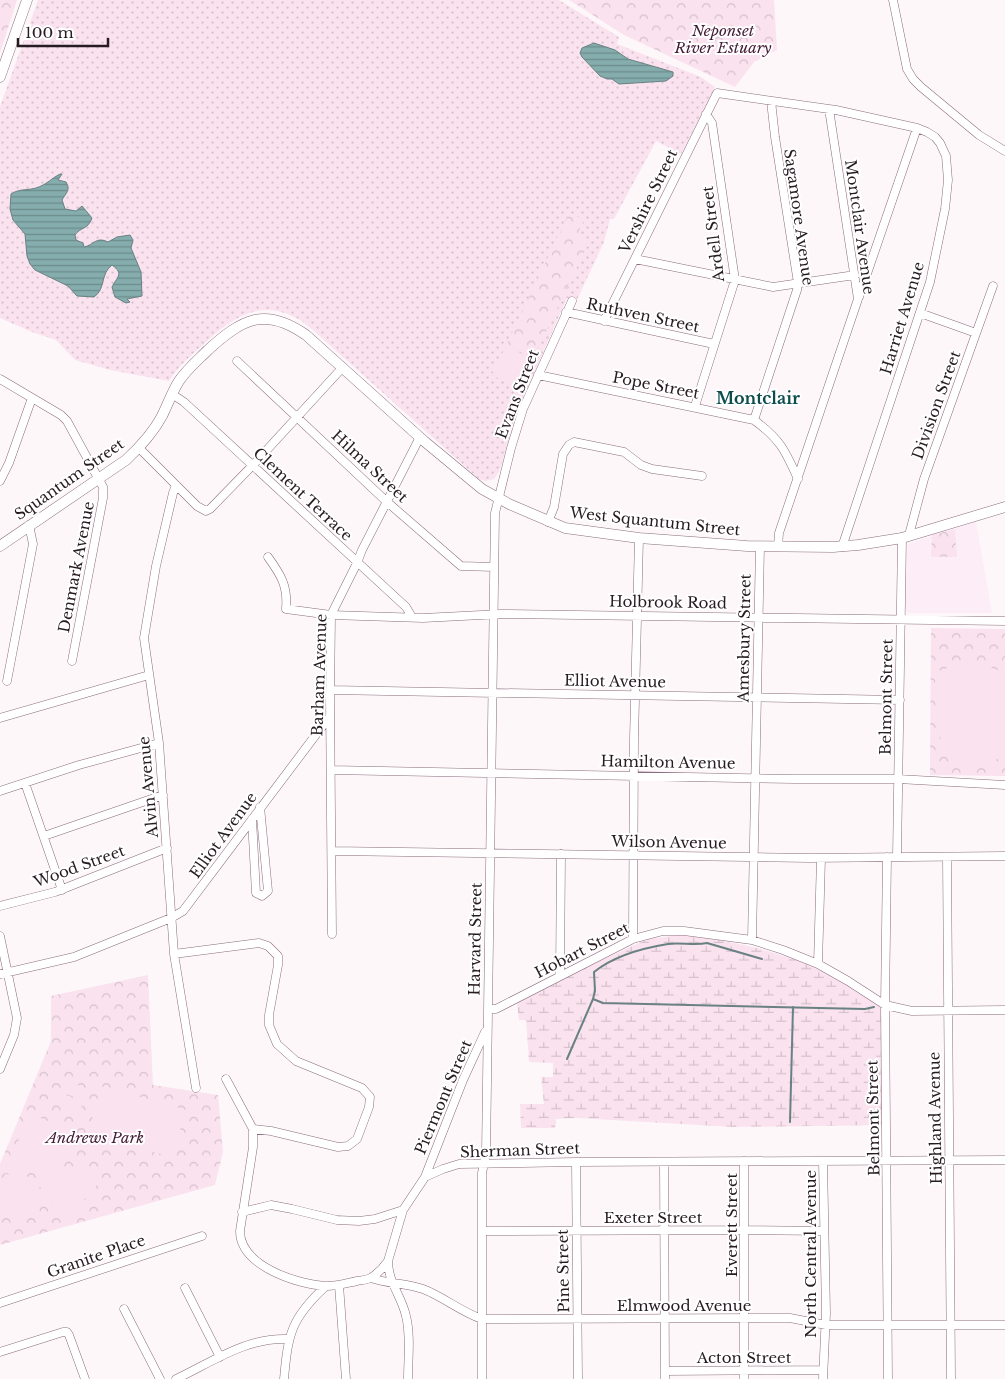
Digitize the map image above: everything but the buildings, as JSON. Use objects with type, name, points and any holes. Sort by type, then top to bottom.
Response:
[{"type":"main road","points":[[0,77],[27,0]]},
{"type":"main road","name":"West Squantum Street","points":[[248,322],[271,319],[288,324],[306,335],[420,437],[468,478],[498,500],[548,522],[576,530],[639,538],[760,546],[842,546],[905,537],[1005,507]]},
{"type":"main road","name":"Squantum Street","points":[[0,546],[119,466],[139,448],[157,424],[180,379],[230,331],[248,322]]},
{"type":"street","points":[[893,0],[907,69],[913,79],[979,135],[1005,152]]},
{"type":"street","name":"Harriet Avenue","points":[[717,93],[829,109],[917,128],[930,133],[940,143],[946,156],[948,180],[945,209],[930,282],[842,546]]},
{"type":"street","name":"Vershire Street","points":[[604,321],[717,93]]},
{"type":"street","name":"Sagamore Avenue","points":[[754,420],[798,284],[774,137],[771,101]]},
{"type":"street","name":"Montclair Avenue","points":[[778,547],[779,533],[858,299],[829,109]]},
{"type":"street","name":"Ardell Street","points":[[695,406],[735,280],[712,123],[706,114]]},
{"type":"street","points":[[858,299],[917,128]]},
{"type":"street","points":[[635,259],[773,286],[855,275]]},
{"type":"street","name":"Division Street","points":[[905,537],[993,286]]},
{"type":"street","name":"Evans Street","points":[[498,500],[514,436],[523,409],[572,301]]},
{"type":"street","name":"Ruthven Street","points":[[566,312],[714,344]]},
{"type":"street","points":[[920,313],[976,333]]},
{"type":"street","name":"Hilma Street","points":[[237,361],[388,502],[461,566],[494,567]]},
{"type":"street","points":[[139,448],[197,506],[206,511],[253,465],[343,367]]},
{"type":"street","name":"Pope Street","points":[[538,375],[695,406],[754,420],[768,430],[783,446],[798,479]]},
{"type":"street","points":[[0,379],[67,421],[99,480]]},
{"type":"street","name":"Clement Terrace","points":[[172,394],[184,402],[357,564],[406,607],[412,617]]},
{"type":"street","points":[[0,481],[9,463],[32,398]]},
{"type":"street","name":"Barham Avenue","points":[[332,934],[331,615],[420,437]]},
{"type":"street","points":[[548,522],[554,507],[562,454],[574,442],[624,452],[641,465],[652,469],[702,476]]},
{"type":"street","name":"Denmark Avenue","points":[[72,661],[103,498],[103,486],[99,480]]},
{"type":"street","name":"Alvin Avenue","points":[[176,485],[157,560],[144,638],[159,743],[174,954],[196,1088]]},
{"type":"street","name":"Harvard Street","points":[[482,1379],[482,1173],[486,1154],[493,614],[495,512],[498,500]]},
{"type":"street","points":[[7,681],[33,544],[29,525]]},
{"type":"street","name":"Belmont Street","points":[[897,857],[900,619],[905,537]]},
{"type":"street","points":[[633,939],[636,616],[639,538]]},
{"type":"street","name":"Amesbury Street","points":[[752,940],[760,546]]},
{"type":"street","name":"Holbrook Road","points":[[268,557],[282,577],[287,590],[286,609],[331,615],[412,617],[493,614],[1005,621]]},
{"type":"street","points":[[0,718],[149,675]]},
{"type":"street","name":"Elliot Avenue","points":[[330,690],[900,700]]},
{"type":"street","name":"Elliot Avenue","points":[[4,973],[74,957],[171,918],[183,911],[330,716]]},
{"type":"street","points":[[0,791],[79,765],[159,743]]},
{"type":"street","name":"Hamilton Avenue","points":[[331,770],[794,779],[898,779],[1005,785]]},
{"type":"street","points":[[25,783],[62,890]]},
{"type":"street","points":[[44,836],[163,795]]},
{"type":"street","points":[[252,819],[256,893],[262,896],[268,890],[260,807]]},
{"type":"street","name":"Wood Street","points":[[0,906],[62,890],[166,848]]},
{"type":"street","name":"Wilson Avenue","points":[[332,851],[820,858],[1005,856]]},
{"type":"street","points":[[560,976],[561,854]]},
{"type":"street","name":"Belmont Street","points":[[887,857],[885,1005],[888,1379]]},
{"type":"street","name":"Highland Avenue","points":[[947,857],[951,1379]]},
{"type":"street","points":[[818,964],[820,858]]},
{"type":"street","name":"Hobart Street","points":[[488,1009],[496,1009],[633,939],[649,933],[684,930],[752,940],[818,964],[848,980],[885,1005],[912,1011],[1005,1010]]},
{"type":"street","points":[[0,936],[4,973],[17,1013],[17,1025],[0,1069]]},
{"type":"street","points":[[174,954],[242,944],[259,943],[266,946],[278,956],[269,1015],[269,1025],[277,1044],[296,1061],[362,1088],[368,1093],[370,1103],[358,1138],[352,1144],[344,1147],[271,1130],[253,1129],[226,1079]]},
{"type":"street","name":"Piermont Street","points":[[425,1177],[463,1080],[487,1028]]},
{"type":"street","name":"Elmwood Avenue","points":[[253,1129],[253,1147],[242,1212],[241,1240],[245,1249],[252,1257],[269,1269],[288,1278],[326,1286],[371,1278],[392,1284],[407,1284],[427,1291],[472,1316],[482,1319],[790,1318],[826,1325],[1005,1325]]},
{"type":"street","name":"North Central Avenue","points":[[823,1379],[826,1325],[823,1160],[1005,1160]]},
{"type":"street","name":"Sherman Street","points":[[425,1177],[459,1164],[823,1160]]},
{"type":"street","name":"Everett Street","points":[[744,1161],[744,1375]]},
{"type":"street","name":"Pine Street","points":[[576,1162],[578,1379]]},
{"type":"street","points":[[664,1162],[664,1375]]},
{"type":"street","points":[[408,1379],[407,1319],[402,1303],[392,1284],[388,1261],[403,1210],[425,1177]]},
{"type":"street","points":[[242,1212],[271,1206],[338,1220],[359,1221],[375,1219],[403,1210]]},
{"type":"street","name":"Exeter Street","points":[[483,1231],[824,1231]]},
{"type":"street","name":"Granite Place","points":[[0,1303],[202,1236]]},
{"type":"street","points":[[371,1278],[388,1261]]},
{"type":"street","points":[[339,1285],[346,1379]]},
{"type":"street","points":[[284,1379],[288,1339],[297,1319],[314,1297],[326,1286]]},
{"type":"street","points":[[185,1288],[220,1357]]},
{"type":"street","points":[[124,1309],[160,1379]]},
{"type":"street","points":[[0,1352],[66,1332],[69,1335],[85,1379]]},
{"type":"street","points":[[176,1379],[243,1346],[272,1339],[288,1339]]},
{"type":"street","name":"Acton Street","points":[[664,1375],[744,1375],[823,1370]]},
{"type":"shaded area","points":[[976,522],[992,613],[908,613],[905,608],[907,544]]},
{"type":"green space","points":[[0,0],[17,0],[0,53]]},
{"type":"green space","points":[[38,0],[559,0],[619,37],[617,44],[701,77],[715,87],[681,154],[656,141],[614,219],[610,219],[604,242],[576,302],[567,298],[515,416],[500,470],[494,479],[485,481],[479,479],[301,320],[279,311],[266,310],[254,312],[232,321],[212,336],[176,371],[169,381],[110,370],[75,360],[56,340],[0,318],[0,107]]},
{"type":"green space","name":"Neponset River Estuary","points":[[569,0],[774,0],[777,50],[754,62],[735,87],[624,35]]},
{"type":"green space","points":[[569,213],[584,220],[578,233],[590,240],[519,388],[492,375]]},
{"type":"green space","points":[[506,346],[533,359],[519,388],[492,375]]},
{"type":"green space","points":[[955,529],[957,557],[931,557],[932,535]]},
{"type":"green space","points":[[931,628],[1005,629],[1005,776],[930,775]]},
{"type":"green space","points":[[967,664],[984,665],[1005,673],[1005,755],[978,769],[955,760],[936,731],[935,672]]},
{"type":"green space","points":[[680,935],[726,941],[792,959],[835,977],[883,1008],[886,1012],[885,1125],[734,1127],[577,1118],[556,1119],[555,1128],[521,1128],[520,1104],[544,1104],[541,1077],[553,1077],[553,1063],[529,1062],[526,1020],[519,1020],[517,1003],[568,975],[648,939]]},
{"type":"green space","name":"Andrews Park","points":[[148,975],[153,1085],[218,1095],[223,1152],[215,1185],[0,1245],[0,1164],[51,1041],[51,996]]},
{"type":"green space","points":[[69,1081],[89,1090],[84,1101],[64,1093]]},
{"type":"green space","points":[[101,1086],[186,1110],[172,1157],[88,1134]]},
{"type":"green space","points":[[64,1094],[83,1103],[78,1114],[59,1105]]},
{"type":"green space","points":[[31,1114],[80,1134],[69,1154],[52,1166],[42,1169],[21,1169],[10,1166],[27,1116]]},
{"type":"green space","points":[[79,1166],[101,1180],[69,1217],[36,1183],[56,1168]]},
{"type":"green space","points":[[5,1174],[27,1176],[41,1192],[39,1214],[0,1213]]},
{"type":"water","points":[[594,43],[615,50],[628,59],[673,72],[673,76],[666,81],[619,84],[612,79],[607,79],[600,76],[580,53],[582,48]]},
{"type":"water","points":[[62,174],[58,180],[66,182],[68,187],[62,200],[65,209],[76,211],[82,206],[92,218],[86,227],[75,235],[76,240],[83,243],[84,247],[98,240],[108,242],[117,237],[130,235],[133,240],[131,248],[141,272],[142,296],[127,299],[130,302],[126,303],[115,297],[112,287],[119,274],[112,265],[106,273],[98,294],[94,297],[77,296],[68,286],[35,270],[30,264],[27,256],[25,234],[13,220],[10,209],[11,194],[39,187]]},
{"type":"waterway","points":[[762,959],[707,943],[673,944],[649,948],[610,961],[594,972],[595,991],[593,999],[603,1003],[865,1009],[874,1007]]},
{"type":"waterway","points":[[567,1059],[593,999]]},
{"type":"waterway","points":[[790,1122],[793,1007]]},
{"type":"district","name":"Montclair","points":[[758,398]]}]
